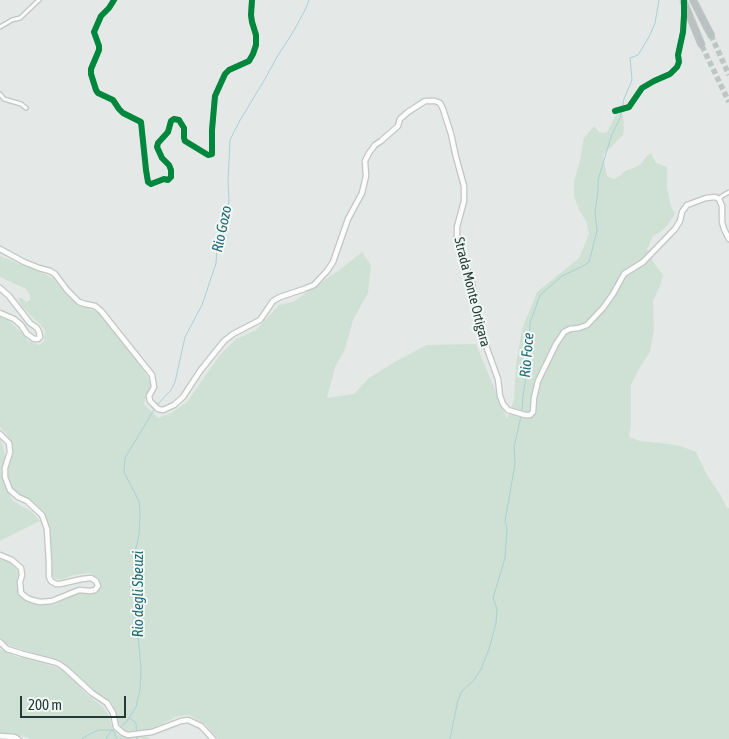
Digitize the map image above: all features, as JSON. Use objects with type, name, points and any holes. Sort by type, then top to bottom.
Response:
[{"type":"highway","points":[[683,0],[702,46]]},
{"type":"highway","points":[[693,0],[711,35]]},
{"type":"main road","name":"Strada Monte Ortigara","points":[[0,249],[24,262],[55,274],[70,294],[79,302],[95,306],[101,310],[152,375],[154,387],[149,396],[152,404],[158,409],[167,409],[183,397],[210,357],[224,341],[233,334],[260,320],[273,301],[314,285],[327,271],[333,262],[348,219],[362,192],[366,176],[365,161],[368,152],[398,126],[400,119],[408,112],[425,101],[430,100],[440,103],[451,134],[464,186],[464,201],[457,227],[457,241],[472,283],[477,321],[498,379],[503,404],[508,410],[530,415],[533,412],[538,381],[564,332],[587,325],[614,294],[624,274],[643,262],[675,229],[687,205],[706,198],[714,197],[720,199]]},
{"type":"main road","points":[[720,199],[722,222],[729,239]]},
{"type":"main road","points":[[0,288],[9,296],[30,323],[37,328],[40,337],[34,340],[14,319],[0,312]]},
{"type":"main road","points":[[0,434],[9,444],[10,452],[5,468],[5,477],[10,490],[18,498],[27,501],[42,514],[47,529],[48,576],[51,581],[60,584],[91,578],[96,581],[98,586],[95,590],[79,590],[52,601],[40,602],[32,600],[21,593],[21,568],[12,560],[0,555]]},
{"type":"main road","points":[[0,642],[7,649],[59,664],[66,669],[92,693],[107,703],[113,713],[116,727],[128,735],[152,732],[188,720],[200,726],[213,739]]},
{"type":"main road","points":[[0,736],[18,739]]},
{"type":"street","points":[[0,28],[12,20],[20,18],[39,0]]},
{"type":"street","points":[[114,0],[101,16],[94,32],[99,50],[91,69],[91,74],[98,93],[114,100],[123,114],[141,122],[146,170],[148,182],[151,184],[164,179],[168,180],[170,177],[171,170],[169,165],[162,158],[157,147],[158,143],[168,132],[171,121],[174,118],[179,120],[184,128],[185,141],[208,155],[212,154],[215,96],[225,74],[229,70],[249,61],[256,45],[256,35],[252,22],[252,0]]},
{"type":"street","points":[[615,111],[629,107],[642,88],[670,74],[678,67],[678,55],[683,32],[683,0]]},
{"type":"street","points":[[0,94],[4,99],[21,104],[26,108]]},
{"type":"street","points":[[720,199],[729,192]]},
{"type":"green space","points":[[623,113],[623,135],[603,155],[607,176],[614,179],[626,170],[640,165],[651,153],[656,163],[667,167],[667,188],[675,214],[667,226],[653,236],[647,249],[653,262],[663,275],[653,301],[654,330],[650,352],[631,385],[631,425],[629,437],[640,441],[670,444],[696,452],[708,477],[727,508],[729,508],[729,739],[218,739],[205,724],[189,715],[178,716],[151,729],[131,731],[124,730],[119,723],[112,703],[89,687],[60,660],[13,647],[0,637],[0,558],[6,560],[18,571],[17,586],[19,594],[30,602],[55,605],[67,596],[76,593],[98,591],[101,586],[97,577],[89,573],[63,579],[57,579],[52,576],[49,531],[42,512],[28,499],[16,492],[9,484],[7,467],[11,442],[0,427],[0,317],[9,321],[28,341],[40,345],[44,341],[45,330],[21,305],[18,298],[22,298],[26,302],[30,300],[26,289],[0,277],[0,256],[54,278],[71,299],[86,308],[99,312],[141,366],[150,381],[150,387],[144,404],[158,418],[171,413],[187,402],[220,355],[236,339],[256,330],[279,305],[293,302],[362,252],[371,265],[368,293],[353,320],[345,349],[335,367],[327,398],[354,394],[369,378],[427,345],[476,344],[507,419],[514,400],[516,364],[522,329],[537,292],[579,258],[589,234],[586,221],[579,210],[574,196],[574,181],[584,138],[594,126],[602,133],[607,132],[616,115]]},
{"type":"green space","points":[[0,439],[5,455],[2,471],[6,489],[13,501],[31,511],[40,521],[0,541]]},
{"type":"green space","points":[[0,649],[15,656],[61,669],[76,681],[84,692],[104,708],[109,716],[112,728],[118,735],[130,738],[147,737],[151,739],[29,739],[11,733],[0,733]]},
{"type":"waterway","name":"Rio Gozo","points":[[157,405],[171,390],[175,382],[185,337],[202,305],[216,263],[217,248],[229,200],[230,140],[293,32],[309,0]]},
{"type":"waterway","name":"Rio Foce","points":[[522,412],[528,365],[530,323],[540,295],[562,276],[589,262],[597,231],[595,213],[598,180],[611,137],[620,118],[624,99],[632,80],[630,58],[638,55],[649,37],[655,23],[659,0]]},
{"type":"waterway","name":"Rio degli Sbeuzi","points":[[119,728],[127,721],[136,707],[140,690],[141,669],[135,621],[137,608],[135,552],[139,535],[140,514],[139,501],[124,472],[125,458],[155,408]]},
{"type":"waterway","name":"Rio Foce","points":[[450,739],[458,700],[462,691],[474,680],[481,669],[496,623],[497,609],[493,598],[505,558],[507,528],[505,521],[515,464],[514,447],[521,416]]},
{"type":"waterway","points":[[130,718],[136,723],[137,739]]},
{"type":"waterway","name":"Rio degli Sbeuzi","points":[[106,739],[110,732],[115,729]]},
{"type":"waterway","points":[[82,739],[99,730],[113,730],[117,739]]},
{"type":"tunnel","points":[[711,35],[729,75]]},
{"type":"tunnel","points":[[702,46],[729,102]]},
{"type":"cycle path","points":[[114,0],[101,16],[94,32],[99,50],[91,69],[91,74],[98,93],[113,100],[123,113],[141,122],[146,170],[148,182],[151,184],[164,179],[168,180],[171,177],[169,165],[162,158],[157,147],[158,143],[168,132],[171,121],[174,119],[179,120],[184,128],[185,141],[208,155],[212,154],[215,96],[225,74],[229,70],[249,61],[256,45],[256,35],[251,15],[252,0]]},
{"type":"cycle path","points":[[615,111],[629,107],[642,88],[670,74],[677,67],[683,32],[684,0]]}]
